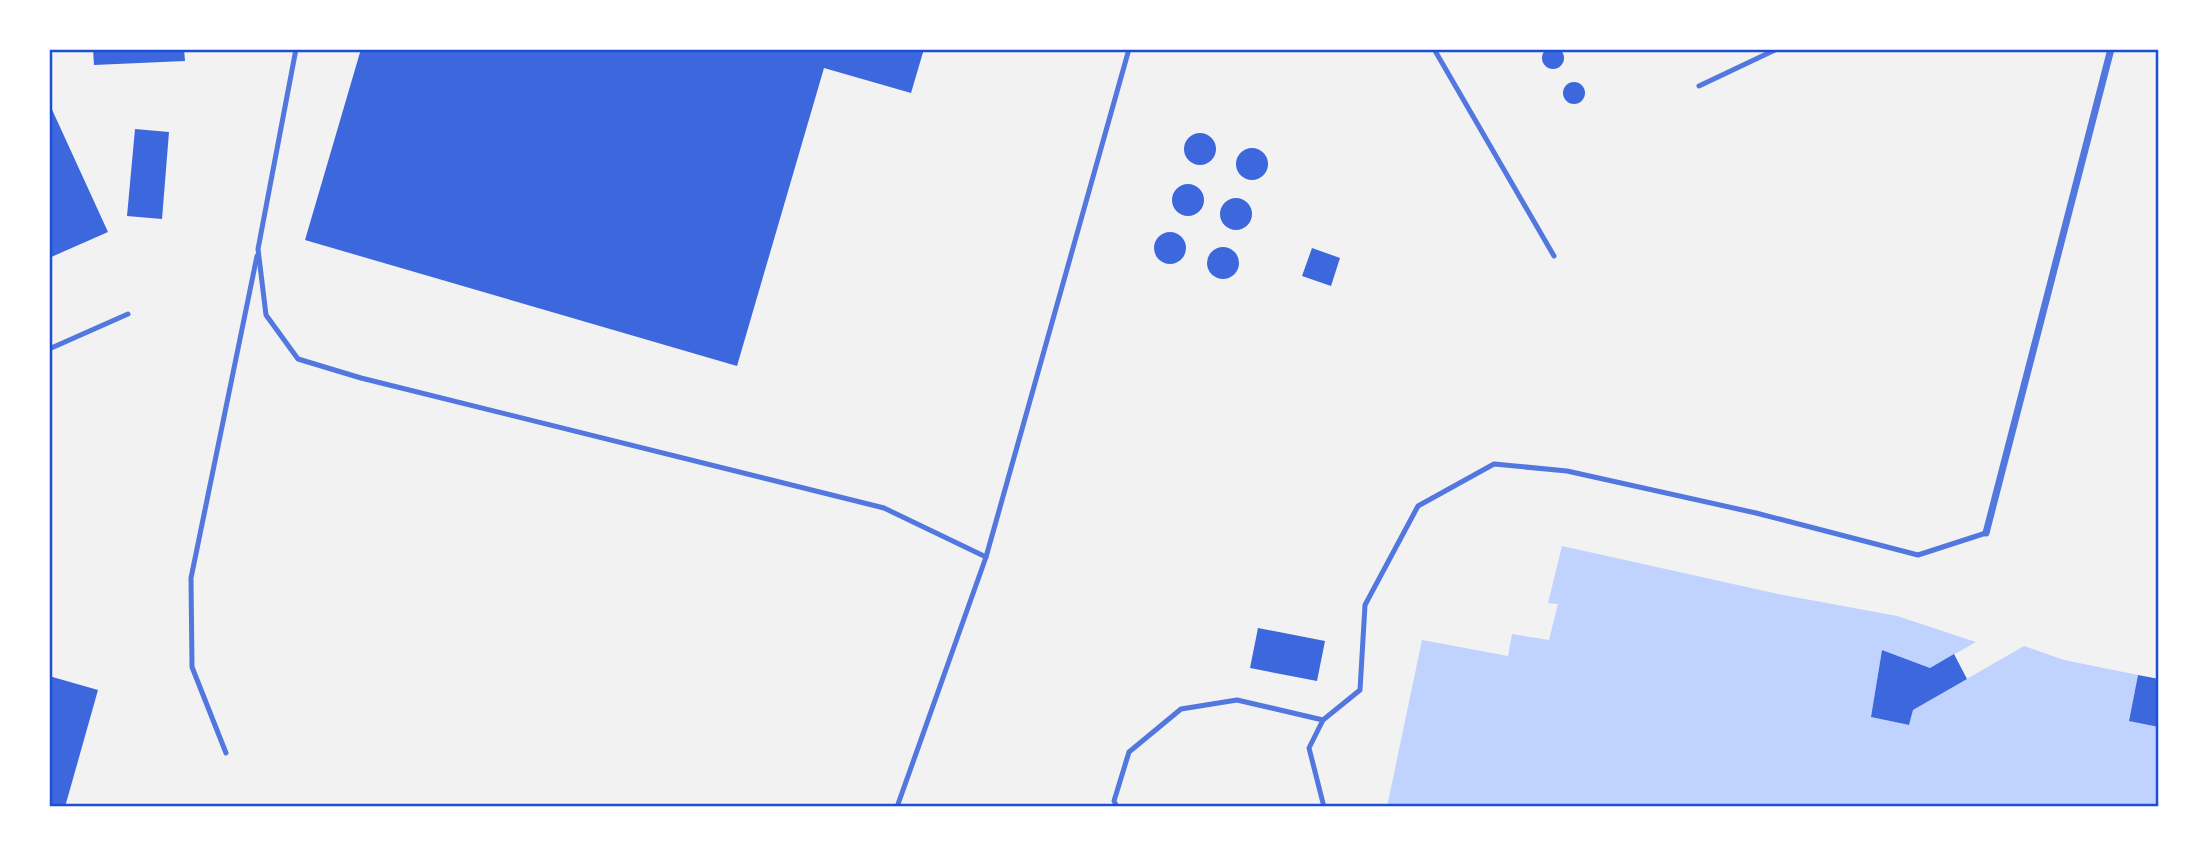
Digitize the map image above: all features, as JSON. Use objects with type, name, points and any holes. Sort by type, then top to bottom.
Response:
[{"type":"street","points":[[1986,533],[2111,49]]},
{"type":"lane","points":[[226,753],[192,667],[191,578],[296,49]]},
{"type":"lane","points":[[897,807],[986,557],[1129,49]]},
{"type":"lane","points":[[1434,49],[1554,256]]},
{"type":"lane","points":[[1699,86],[1777,49]]},
{"type":"lane","points":[[258,249],[267,315],[298,359],[387,385],[884,508],[986,557]]},
{"type":"lane","points":[[49,349],[128,314]]},
{"type":"lane","points":[[1324,807],[1309,748],[1323,720],[1360,690],[1365,605],[1418,506],[1494,464],[1567,471],[1756,513],[1918,555],[1986,533]]},
{"type":"lane","points":[[1117,807],[1114,800],[1129,752],[1181,709],[1237,700],[1323,720]]},
{"type":"water","points":[[1562,546],[1778,594],[1897,616],[1976,642],[1930,668],[1882,650],[1871,717],[1909,725],[1913,710],[2024,646],[2064,660],[2138,675],[2129,720],[2159,727],[2159,807],[1387,807],[1422,640],[1508,656],[1512,634],[1549,640],[1558,604],[1548,603]]},
{"type":"building","points":[[1553,47],[1563,54],[1564,58],[1557,68],[1553,69],[1543,62],[1542,58],[1549,48]]},
{"type":"building","points":[[93,49],[184,49],[185,61],[94,65]]},
{"type":"building","points":[[361,49],[924,49],[911,93],[824,68],[737,366],[305,240]]},
{"type":"building","points":[[1574,82],[1582,85],[1585,93],[1582,101],[1574,104],[1566,101],[1563,93],[1566,85]]},
{"type":"building","points":[[49,103],[108,232],[49,258]]},
{"type":"building","points":[[135,129],[169,132],[162,219],[127,216]]},
{"type":"building","points":[[1200,133],[1212,137],[1216,149],[1212,161],[1200,165],[1188,161],[1184,149],[1188,137]]},
{"type":"building","points":[[1252,148],[1264,152],[1268,164],[1264,176],[1252,180],[1240,176],[1236,164],[1240,152]]},
{"type":"building","points":[[1188,184],[1200,188],[1204,200],[1200,212],[1188,216],[1176,212],[1172,200],[1176,188]]},
{"type":"building","points":[[1236,198],[1248,202],[1252,214],[1248,226],[1236,230],[1224,226],[1220,214],[1224,202]]},
{"type":"building","points":[[1170,232],[1182,236],[1186,248],[1182,260],[1170,264],[1158,260],[1154,248],[1158,236]]},
{"type":"building","points":[[1223,247],[1235,251],[1239,263],[1235,275],[1223,279],[1211,275],[1207,263],[1211,251]]},
{"type":"building","points":[[1312,248],[1340,258],[1331,286],[1302,276]]},
{"type":"building","points":[[1258,628],[1325,641],[1317,681],[1250,668]]},
{"type":"building","points":[[1882,650],[1930,668],[1954,654],[1967,679],[1913,710],[1909,725],[1871,717]]},
{"type":"building","points":[[2138,675],[2159,679],[2159,727],[2129,721]]},
{"type":"building","points":[[49,676],[98,690],[65,807],[49,805]]}]
